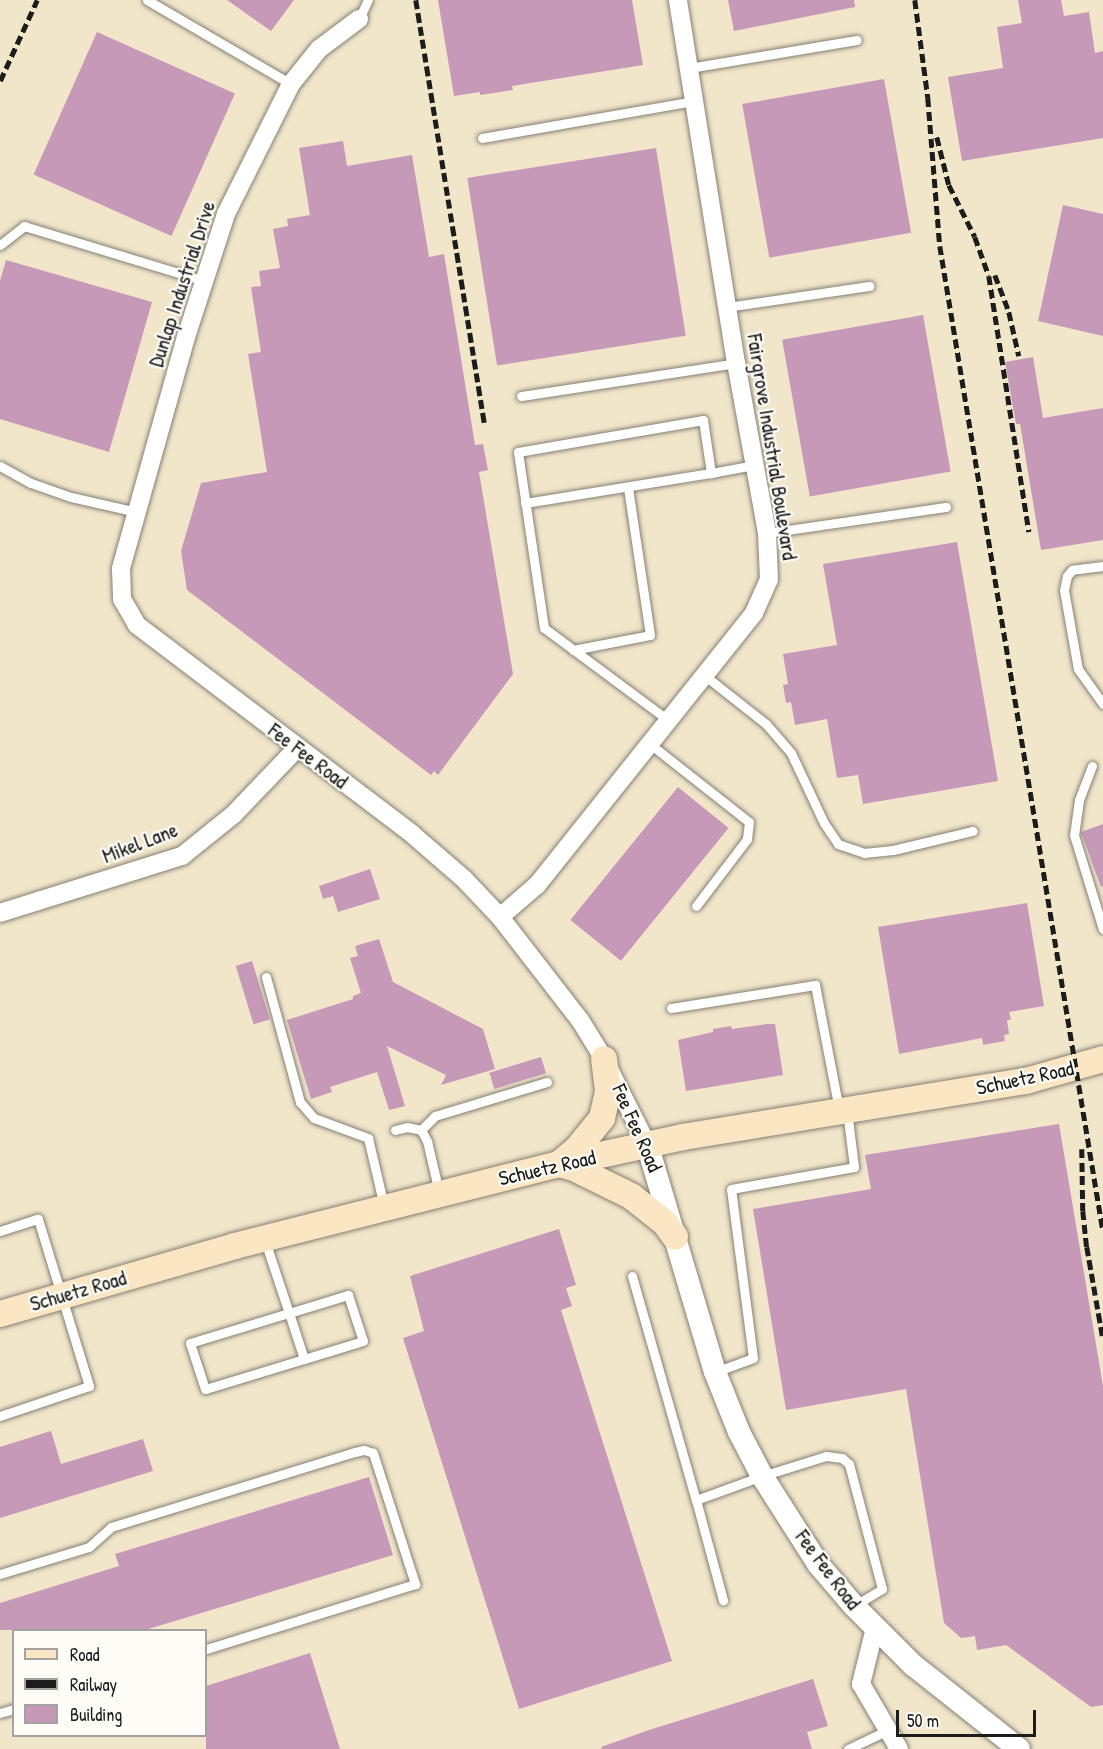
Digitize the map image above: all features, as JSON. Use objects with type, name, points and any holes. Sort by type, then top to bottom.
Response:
[{"type":"main road","points":[[559,1164],[577,1149],[602,1118],[608,1090],[604,1059]]},
{"type":"main road","name":"Schuetz Road","points":[[0,1314],[264,1238],[559,1164],[647,1144],[1026,1081],[1103,1059]]},
{"type":"main road","points":[[559,1164],[574,1168],[631,1196],[665,1223],[675,1237]]},
{"type":"street","name":"Fairgrove Industrial Boulevard","points":[[501,917],[537,885],[650,744],[754,613],[769,580],[767,533],[736,363],[678,0]]},
{"type":"street","name":"Dunlap Industrial Drive","points":[[122,599],[121,570],[226,214],[291,84],[319,49],[359,20]]},
{"type":"street","name":"Fee Fee Road","points":[[122,599],[137,625],[412,834],[464,879],[501,917],[580,1020],[604,1059],[647,1144],[715,1372],[739,1432],[762,1476],[818,1564],[854,1606],[913,1665],[1019,1749]]},
{"type":"street","name":"Mikel Lane","points":[[0,913],[182,856],[234,814],[297,748]]},
{"type":"street","points":[[875,1628],[861,1684],[899,1749]]},
{"type":"lane","points":[[147,0],[291,84]]},
{"type":"lane","points":[[359,20],[368,0]]},
{"type":"lane","points":[[689,68],[857,40]]},
{"type":"lane","points":[[482,138],[693,101]]},
{"type":"lane","points":[[0,246],[24,226],[205,280]]},
{"type":"lane","points":[[728,307],[869,286]]},
{"type":"lane","points":[[521,396],[736,363]]},
{"type":"lane","points":[[668,720],[544,628],[518,452],[703,420],[711,473]]},
{"type":"lane","points":[[525,503],[754,465]]},
{"type":"lane","points":[[0,466],[31,483],[70,497],[137,512]]},
{"type":"lane","points":[[573,650],[650,635],[628,487]]},
{"type":"lane","points":[[767,533],[946,507]]},
{"type":"lane","points":[[1103,566],[1072,570],[1067,576],[1064,590],[1078,669],[1103,704]]},
{"type":"lane","points":[[704,675],[766,724],[791,753],[824,823],[838,844],[864,853],[893,850],[973,831]]},
{"type":"lane","points":[[650,744],[749,822],[747,839],[696,906]]},
{"type":"lane","points":[[1092,766],[1079,800],[1074,835],[1103,929]]},
{"type":"lane","points":[[266,977],[300,1102],[314,1118],[368,1138],[385,1208]]},
{"type":"lane","points":[[671,1008],[815,985],[854,1167],[731,1189],[753,1358],[715,1372]]},
{"type":"lane","points":[[421,1130],[435,1116],[547,1082]]},
{"type":"lane","points":[[395,1130],[407,1128],[421,1130]]},
{"type":"lane","points":[[421,1130],[427,1141],[439,1194]]},
{"type":"lane","points":[[0,1231],[38,1219],[89,1386],[0,1416]]},
{"type":"lane","points":[[264,1238],[304,1359]]},
{"type":"lane","points":[[632,1276],[723,1600]]},
{"type":"lane","points":[[348,1296],[363,1341],[304,1359],[205,1389],[190,1343],[348,1296]]},
{"type":"lane","points":[[0,1574],[89,1547],[111,1527],[355,1452],[364,1450],[373,1453],[416,1584],[207,1649]]},
{"type":"lane","points":[[696,1500],[826,1456],[842,1458],[849,1464],[882,1588],[854,1606]]},
{"type":"lane","points":[[849,1749],[888,1730]]},
{"type":"building","points":[[227,0],[294,0],[271,31]]},
{"type":"building","points":[[438,0],[632,0],[643,65],[512,86],[513,90],[454,96]]},
{"type":"building","points":[[728,0],[854,0],[855,7],[734,31]]},
{"type":"building","points":[[1018,0],[1061,0],[1064,16],[1089,12],[1095,53],[1103,51],[1103,138],[962,161],[948,77],[1003,68],[997,27],[1022,23]]},
{"type":"building","points":[[97,32],[235,93],[171,236],[34,175]]},
{"type":"building","points":[[884,79],[911,233],[769,258],[742,104]]},
{"type":"building","points":[[343,141],[347,166],[412,155],[429,257],[444,254],[475,445],[483,444],[488,470],[479,472],[513,674],[438,775],[434,771],[431,775],[187,590],[181,551],[201,483],[267,472],[248,354],[261,352],[251,287],[261,286],[259,271],[280,268],[273,229],[288,226],[287,219],[310,215],[299,148]]},
{"type":"building","points":[[656,148],[686,336],[497,366],[467,178]]},
{"type":"building","points":[[1063,205],[1103,214],[1103,336],[1038,321]]},
{"type":"building","points":[[6,260],[152,302],[109,452],[0,419],[0,281]]},
{"type":"building","points":[[923,315],[951,472],[810,496],[782,340]]},
{"type":"building","points":[[1033,357],[1043,418],[1103,408],[1103,540],[1041,550],[1020,424],[1016,424],[1005,362]]},
{"type":"building","points":[[957,542],[998,781],[863,804],[858,775],[837,778],[827,719],[795,725],[791,702],[786,703],[783,685],[788,684],[783,654],[837,645],[823,564]]},
{"type":"building","points":[[678,787],[729,828],[621,961],[570,920]]},
{"type":"building","points":[[1103,824],[1103,886],[1101,887],[1081,832]]},
{"type":"building","points":[[370,869],[380,899],[338,912],[333,896],[323,899],[319,886]]},
{"type":"building","points":[[1027,903],[1044,1006],[1009,1012],[1011,1020],[1007,1020],[1009,1034],[1004,1035],[1005,1041],[983,1045],[982,1038],[899,1054],[878,927]]},
{"type":"building","points":[[379,939],[393,982],[483,1029],[495,1069],[441,1085],[446,1075],[387,1046],[405,1106],[389,1110],[377,1072],[330,1087],[332,1092],[311,1099],[287,1020],[353,999],[353,996],[361,993],[350,958],[358,956],[355,946]]},
{"type":"building","points":[[252,961],[270,1019],[254,1024],[236,966]]},
{"type":"building","points":[[775,1024],[783,1075],[686,1091],[678,1040],[713,1032],[713,1029]]},
{"type":"building","points":[[541,1057],[546,1073],[494,1089],[489,1073]]},
{"type":"building","points":[[1059,1124],[1103,1386],[1103,1705],[1091,1707],[1006,1645],[977,1650],[975,1636],[961,1638],[944,1623],[906,1389],[786,1410],[753,1209],[871,1189],[865,1155]]},
{"type":"building","points":[[559,1229],[576,1285],[566,1288],[572,1306],[561,1310],[672,1661],[519,1709],[403,1338],[424,1331],[410,1276]]},
{"type":"building","points":[[51,1431],[61,1464],[143,1439],[153,1471],[0,1518],[0,1447]]},
{"type":"building","points":[[369,1477],[393,1555],[148,1629],[0,1630],[0,1603],[119,1566],[115,1554]]},
{"type":"building","points":[[310,1653],[340,1749],[206,1749],[207,1686]]},
{"type":"building","points":[[813,1679],[828,1726],[807,1732],[812,1749],[602,1749],[601,1747],[649,1730]]},
{"type":"railway","points":[[0,81],[37,0]]},
{"type":"railway","points":[[416,0],[485,425]]},
{"type":"railway","points":[[915,0],[928,98],[940,246],[1103,1231]]},
{"type":"railway","points":[[937,137],[949,185],[975,237],[989,276],[1029,532]]},
{"type":"railway","points":[[995,275],[1009,312],[1019,356]]},
{"type":"railway","points":[[1082,1149],[1083,1211],[1103,1339]]}]
